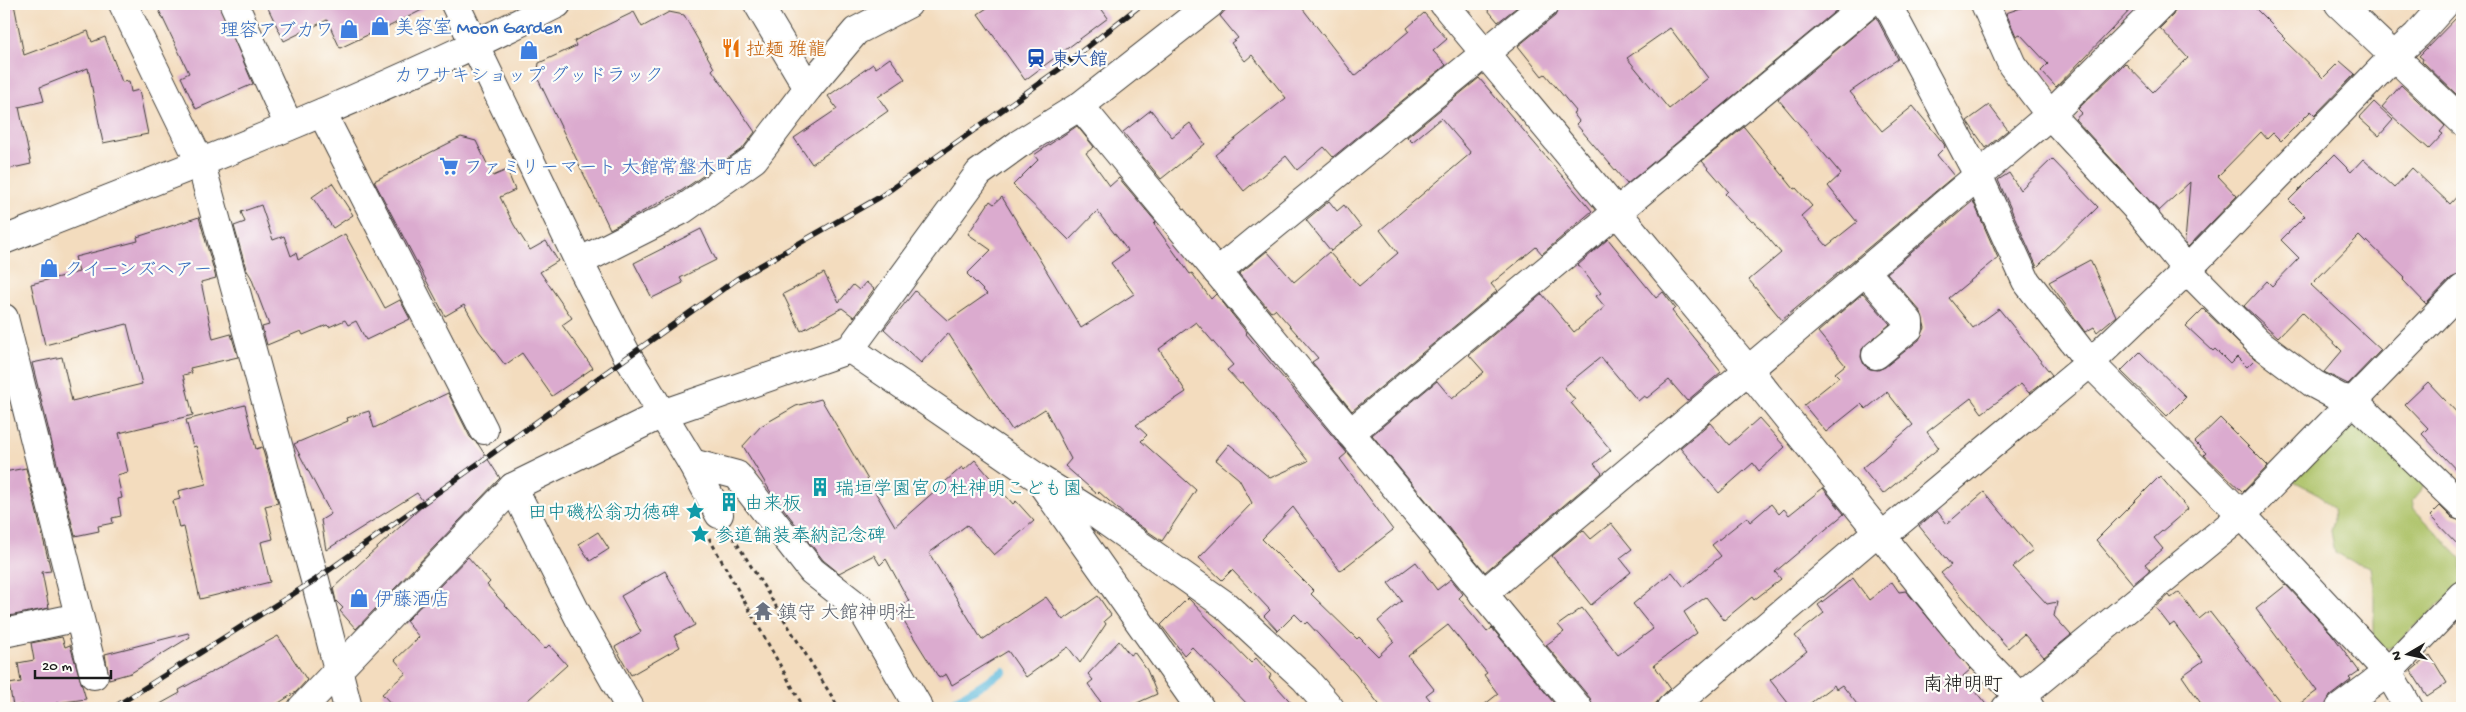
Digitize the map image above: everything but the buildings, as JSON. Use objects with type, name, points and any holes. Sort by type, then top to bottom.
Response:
[{"type":"street","points":[[123,4],[201,164],[348,708]]},
{"type":"street","points":[[234,4],[289,126]]},
{"type":"street","points":[[455,4],[579,262],[628,357],[692,463],[719,514]]},
{"type":"street","points":[[4,240],[201,164],[322,113],[475,46],[557,4]]},
{"type":"street","points":[[758,4],[808,88]]},
{"type":"street","points":[[579,262],[682,210],[754,159],[808,88],[856,31],[908,4]]},
{"type":"street","points":[[302,708],[513,487],[662,414],[850,349],[979,174],[1019,144],[1080,106],[1210,4]]},
{"type":"street","points":[[1444,4],[1749,371],[1970,646],[2019,704],[2242,516],[2462,289]]},
{"type":"street","points":[[1217,272],[1545,4]]},
{"type":"street","points":[[1350,433],[1868,4]]},
{"type":"street","points":[[1887,4],[1978,176],[2026,281],[2090,363],[2242,516],[2388,672],[2409,708]]},
{"type":"street","points":[[1985,4],[2012,65],[2050,115],[2138,209],[2187,270],[2258,342],[2314,384],[2340,398],[2354,401],[2462,506]]},
{"type":"street","points":[[1484,594],[2050,115],[2162,4]]},
{"type":"street","points":[[2340,4],[2462,121]]},
{"type":"street","points":[[1670,708],[1878,531],[1887,532],[2090,363],[2187,270],[2445,4]]},
{"type":"street","points":[[1080,106],[1578,708]]},
{"type":"street","points":[[322,113],[484,430]]},
{"type":"street","points":[[1865,271],[1909,322],[1909,328],[1876,355]]},
{"type":"street","points":[[4,318],[94,675]]},
{"type":"street","points":[[850,349],[1038,478],[1100,517],[1225,605],[1305,679],[1330,708]]},
{"type":"street","points":[[692,463],[737,475],[812,570],[862,610],[919,708]]},
{"type":"street","points":[[1038,478],[1200,708]]},
{"type":"street","points":[[513,487],[578,618],[630,708]]},
{"type":"street","points":[[2340,708],[2388,672],[2462,595]]},
{"type":"street","points":[[4,633],[79,617]]},
{"type":"path","points":[[804,708],[701,523],[719,514],[839,708]]},
{"type":"green space","points":[[2356,413],[2424,486],[2412,500],[2414,509],[2462,559],[2462,584],[2392,647],[2384,649],[2374,643],[2374,587],[2371,567],[2343,558],[2335,553],[2331,531],[2334,521],[2333,509],[2320,495],[2292,480]]},
{"type":"waterway","points":[[943,708],[1004,671]]},
{"type":"railway","points":[[113,708],[315,580],[737,279],[880,197],[1058,70],[1142,4]]},
{"type":"place","name":"美容室 Moon Garden","points":[[380,26]]},
{"type":"place","name":"理容アブカワ","points":[[349,29]]},
{"type":"place","name":"拉麺 雅龍","points":[[731,48]]},
{"type":"place","name":"カワサキショップ グッドラック","points":[[529,50]]},
{"type":"place","name":"東大館","points":[[1036,58]]},
{"type":"place","name":"ファミリーマート 大館常盤木町店","points":[[449,166]]},
{"type":"place","name":"クイーンズヘアー","points":[[49,268]]},
{"type":"place","name":"瑞垣学園宮の杜神明こども園","points":[[820,487]]},
{"type":"place","name":"由来板","points":[[729,502]]},
{"type":"place","name":"田中磯松翁功徳碑","points":[[695,511]]},
{"type":"place","name":"参道舗装奉納記念碑","points":[[700,534]]},
{"type":"place","name":"伊藤酒店","points":[[359,598]]},
{"type":"place","name":"鎮守 大館神明社","points":[[763,611]]},
{"type":"district","name":"南神明町","points":[[1963,683]]}]
